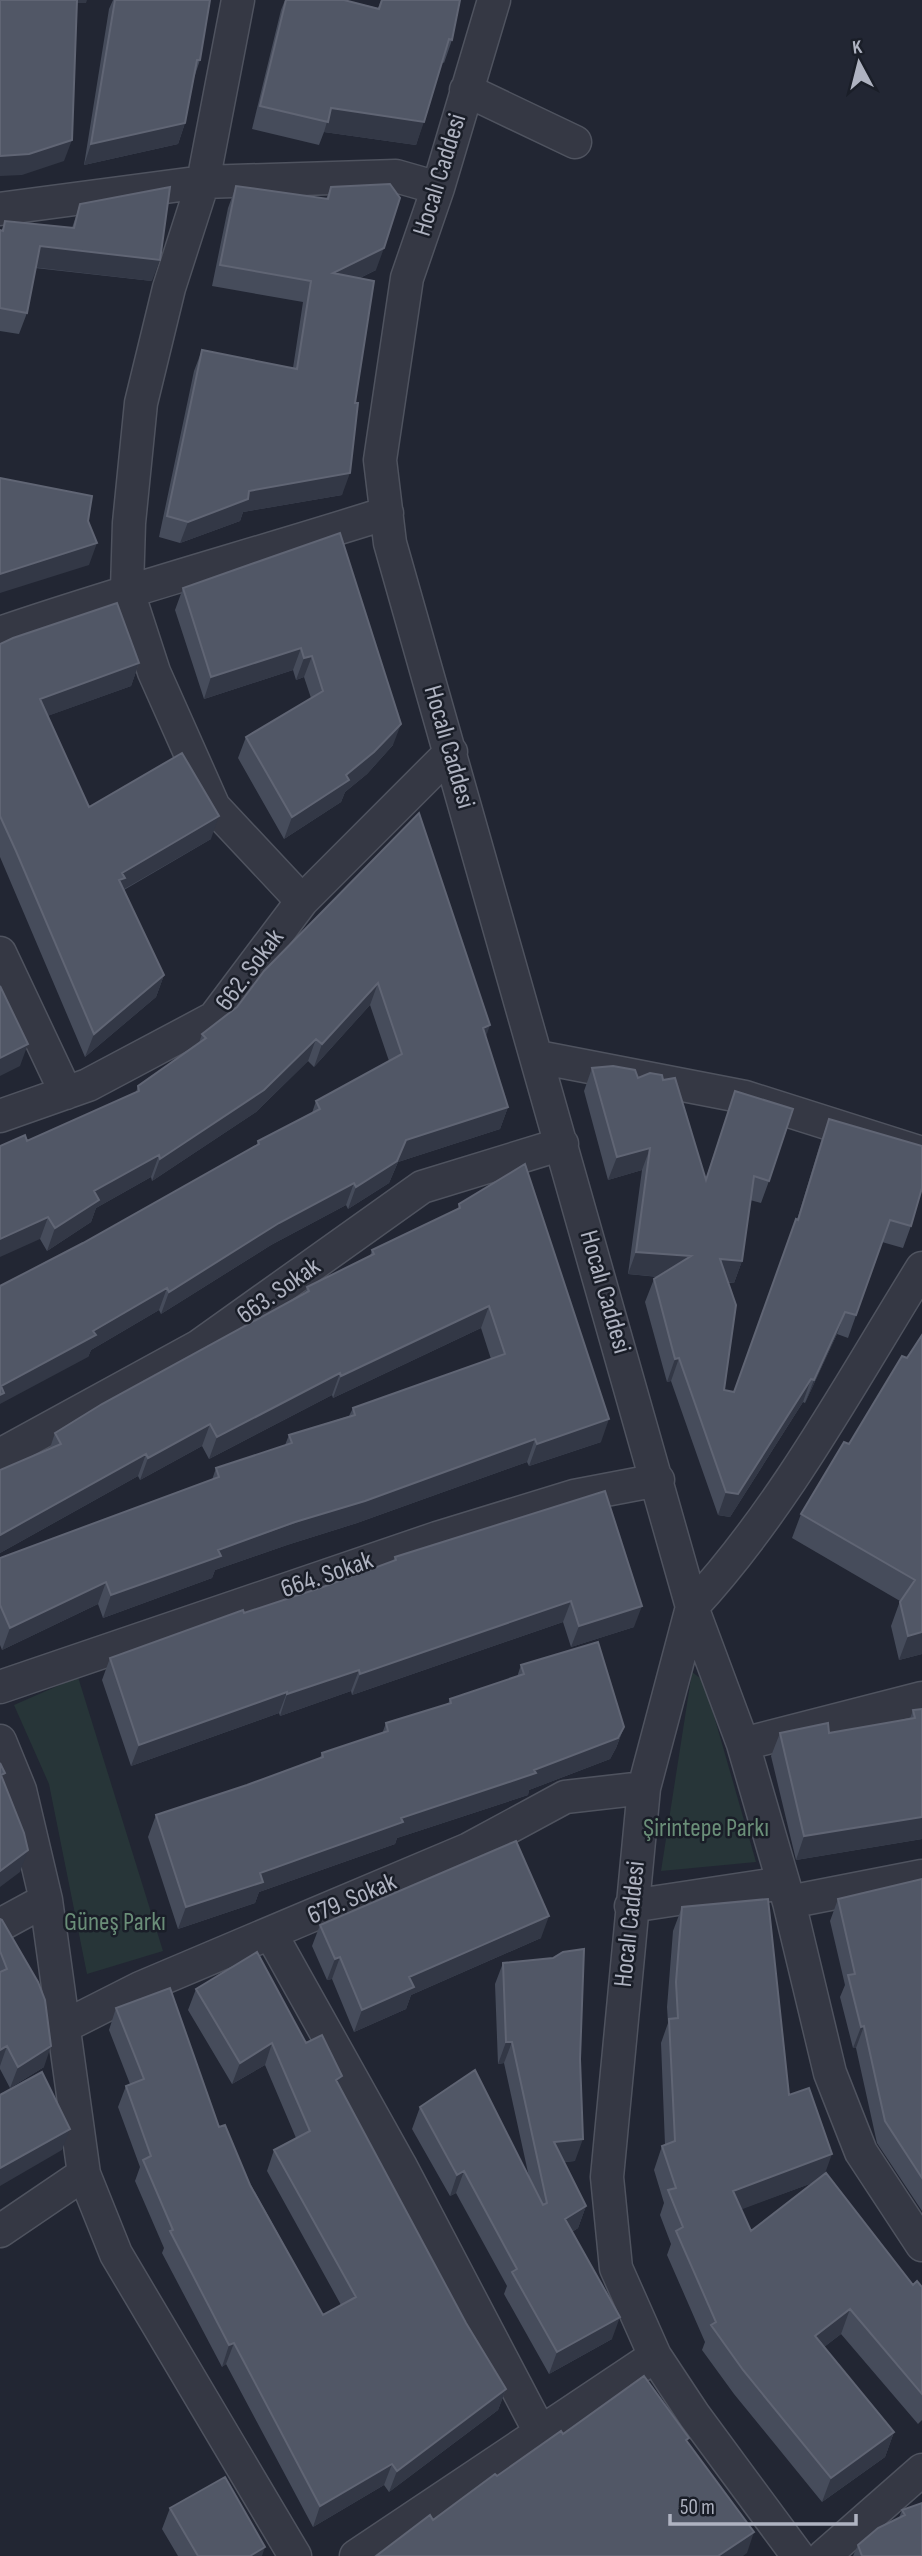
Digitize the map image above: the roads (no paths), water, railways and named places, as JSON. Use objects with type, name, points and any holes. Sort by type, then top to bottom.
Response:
[{"type":"street","points":[[237,0],[204,182],[169,288],[141,403],[129,523],[127,589],[154,672],[214,807],[302,901]]},
{"type":"street","name":"Hocalı Caddesi","points":[[494,0],[438,188],[407,278],[380,460],[390,543],[692,1607],[644,1788],[607,2177],[616,2268],[655,2356],[694,2416],[798,2556]]},
{"type":"street","points":[[466,90],[575,142]]},
{"type":"street","points":[[0,209],[204,182],[396,176],[438,188]]},
{"type":"street","points":[[0,633],[127,589],[233,562],[387,513]]},
{"type":"street","name":"662. Sokak","points":[[0,1116],[88,1085],[214,1018],[302,901],[451,752]]},
{"type":"street","points":[[0,953],[66,1093]]},
{"type":"street","points":[[538,1057],[745,1097],[922,1153]]},
{"type":"street","name":"663. Sokak","points":[[0,1455],[199,1346],[422,1187],[562,1143]]},
{"type":"street","points":[[922,1268],[817,1437],[729,1567],[692,1607],[743,1744],[786,1893],[830,2073],[861,2152],[922,2245]]},
{"type":"street","name":"664. Sokak","points":[[0,1687],[437,1538],[574,1496],[658,1480]]},
{"type":"street","points":[[743,1744],[922,1698]]},
{"type":"street","points":[[0,1741],[20,1790],[46,1900],[83,2174],[116,2254],[295,2556]]},
{"type":"street","name":"679. Sokak","points":[[63,2027],[140,1988],[469,1849],[565,1797],[644,1788]]},
{"type":"street","points":[[631,1906],[786,1893],[922,1876]]},
{"type":"street","points":[[0,1925],[46,1900]]},
{"type":"street","points":[[271,1934],[400,2165],[540,2432]]},
{"type":"street","points":[[0,2231],[83,2174]]},
{"type":"street","points":[[356,2556],[655,2356]]},
{"type":"street","points":[[824,2556],[922,2470]]},
{"type":"park label","name":"Şirintepe Parkı","points":[[706,1828]]},
{"type":"park label","name":"Güneş Parkı","points":[[115,1922]]}]
